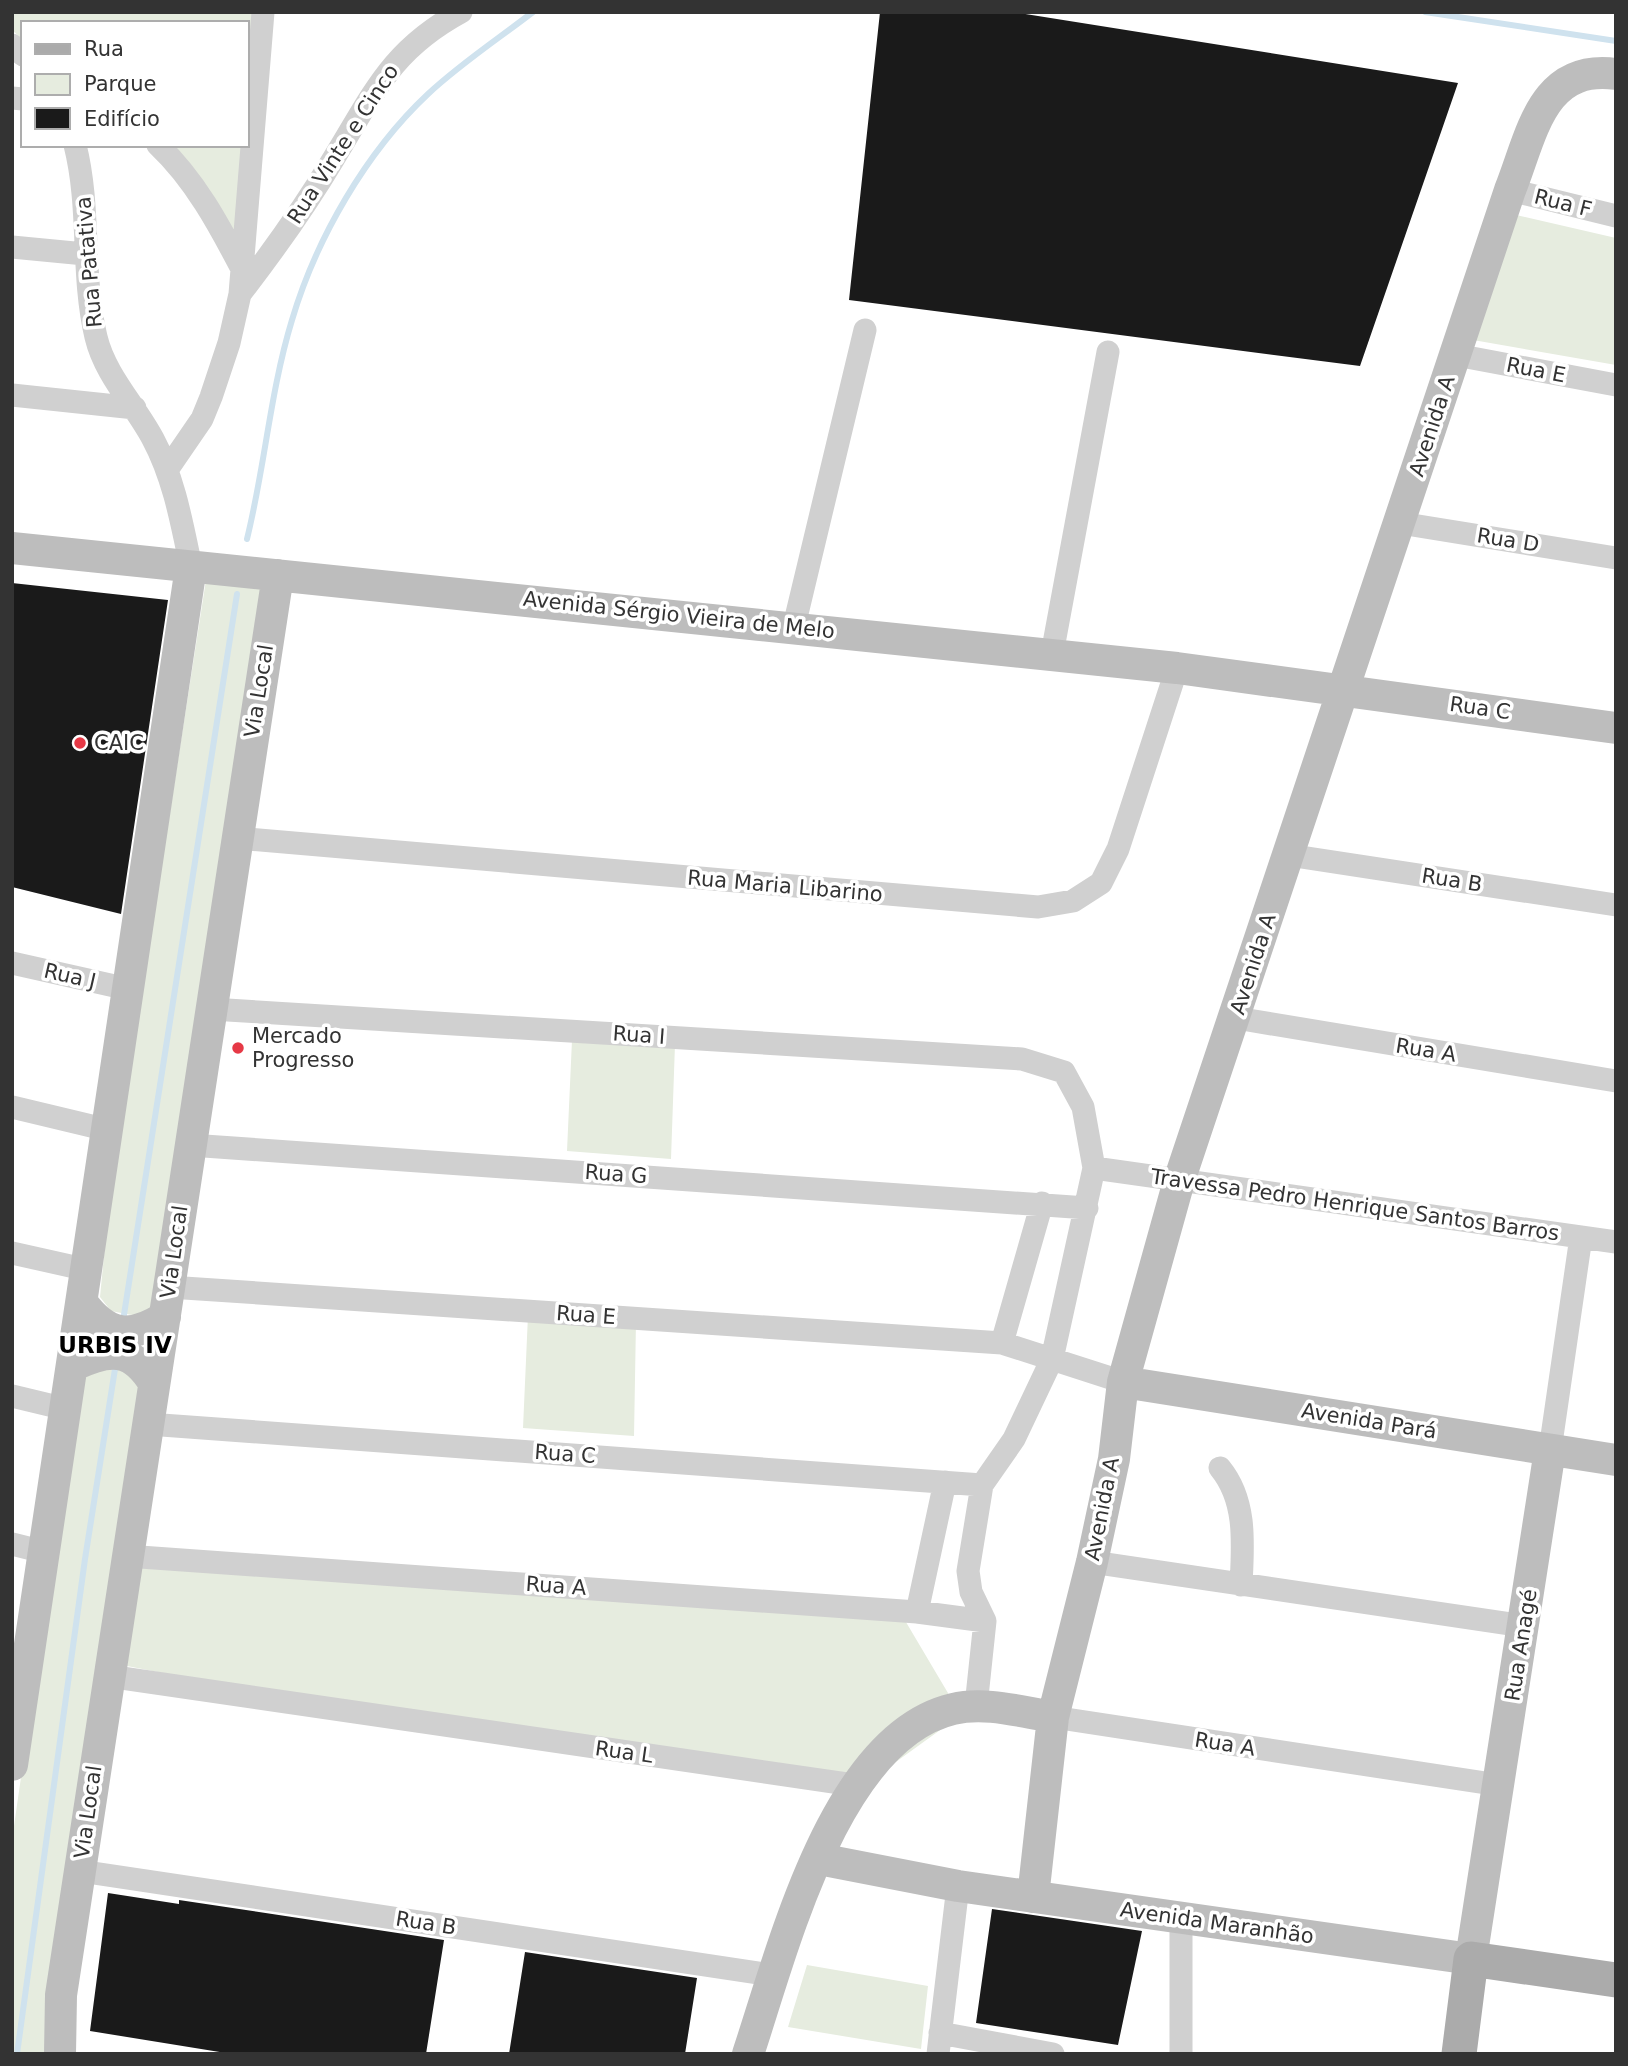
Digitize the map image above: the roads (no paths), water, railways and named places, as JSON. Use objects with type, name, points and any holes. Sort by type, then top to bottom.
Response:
[{"type":"main road","name":"Avenida Maranhão","points":[[1471,1959],[1616,1980]]},
{"type":"main road","name":"Rua Anagé","points":[[1459,2054],[1471,1959]]},
{"type":"street","points":[[167,470],[202,419],[229,344],[240,294],[263,12]]},
{"type":"street","name":"Rua Vinte e Cinco","points":[[240,294],[276,247],[334,159],[364,105],[404,51],[436,26],[461,12]]},
{"type":"street","name":"Avenida A","points":[[1033,1897],[1053,1717],[1092,1562],[1114,1459],[1123,1382],[1180,1181],[1510,190],[1546,98],[1561,84],[1601,73]]},
{"type":"street","name":"Rua Patativa","points":[[75,147],[85,215],[85,254],[96,339],[111,374],[135,408],[167,470],[191,567]]},
{"type":"street","points":[[160,147],[179,165],[219,227],[242,270]]},
{"type":"street","name":"Rua F","points":[[1510,190],[1616,216]]},
{"type":"street","points":[[12,247],[85,254]]},
{"type":"street","points":[[794,626],[865,330]]},
{"type":"street","points":[[1052,654],[1108,352]]},
{"type":"street","name":"Rua E","points":[[1456,355],[1616,385]]},
{"type":"street","points":[[12,395],[135,408]]},
{"type":"street","name":"Rua D","points":[[1400,523],[1616,558]]},
{"type":"street","name":"Avenida Sérgio Vieira de Melo","points":[[12,548],[794,626],[1345,689]]},
{"type":"street","points":[[12,1765],[19,1666],[44,1552],[74,1365],[191,567]]},
{"type":"street","name":"Via Local","points":[[60,2054],[61,1995],[108,1676],[278,575]]},
{"type":"street","name":"Rua Maria Libarino","points":[[236,838],[1038,907],[1073,901],[1101,883],[1118,849],[1177,668]]},
{"type":"street","name":"Rua C","points":[[1345,689],[1616,728]]},
{"type":"street","name":"Rua B","points":[[1288,855],[1616,905]]},
{"type":"street","name":"Rua J","points":[[12,963],[128,989]]},
{"type":"street","name":"Rua I","points":[[211,1009],[1022,1059],[1064,1072],[1083,1107],[1094,1168]]},
{"type":"street","name":"Rua A","points":[[1236,1018],[1616,1081]]},
{"type":"street","points":[[12,1107],[108,1129]]},
{"type":"street","name":"Rua G","points":[[190,1145],[1087,1208]]},
{"type":"street","points":[[748,2054],[772,1975],[834,1822],[854,1786],[878,1757],[901,1736],[963,1708],[985,1621],[971,1592],[968,1571],[982,1485],[1014,1439],[1052,1359],[1094,1168]]},
{"type":"street","name":"Travessa Pedro Henrique Santos Barros","points":[[1094,1168],[1616,1242]]},
{"type":"street","points":[[1002,1343],[1042,1203]]},
{"type":"street","name":"Rua Anagé","points":[[1471,1959],[1524,1626],[1581,1237]]},
{"type":"street","points":[[12,1253],[88,1270]]},
{"type":"street","points":[[83,1304],[103,1326],[115,1331],[142,1330],[167,1302]]},
{"type":"street","name":"Rua E","points":[[167,1302],[1002,1343],[1123,1382]]},
{"type":"street","points":[[74,1365],[99,1355],[123,1354],[135,1360],[154,1383]]},
{"type":"street","name":"Avenida Pará","points":[[1123,1382],[1616,1460]]},
{"type":"street","points":[[12,1396],[66,1409]]},
{"type":"street","name":"Rua C","points":[[148,1424],[982,1485]]},
{"type":"street","points":[[1220,1468],[1237,1496],[1243,1540],[1241,1585]]},
{"type":"street","points":[[918,1612],[945,1482]]},
{"type":"street","points":[[12,1544],[44,1552]]},
{"type":"street","name":"Rua A","points":[[126,1556],[918,1612],[985,1621]]},
{"type":"street","points":[[1092,1562],[1524,1626]]},
{"type":"street","name":"Rua L","points":[[108,1676],[854,1786]]},
{"type":"street","name":"Rua A","points":[[963,1708],[1053,1717],[1499,1786]]},
{"type":"street","name":"Avenida Maranhão","points":[[819,1858],[958,1886],[1471,1959]]},
{"type":"street","name":"Rua B","points":[[80,1871],[772,1975]]},
{"type":"street","points":[[958,1886],[939,2044],[1053,2054]]},
{"type":"street","points":[[1181,1917],[1181,2054]]},
{"type":"waterway","points":[[247,539],[284,347],[302,289],[329,228],[364,170],[405,117],[453,72],[533,12]]},
{"type":"waterway","points":[[1425,12],[1616,41]]},
{"type":"waterway","points":[[123,1321],[237,594]]},
{"type":"waterway","points":[[17,2054],[85,1559],[115,1369]]},
{"type":"place","name":"CAIC","points":[[80,743]]},
{"type":"place","name":"Mercado Progresso","points":[[238,1048]]},
{"type":"district","name":"URBIS IV","points":[[115,1345]]}]
